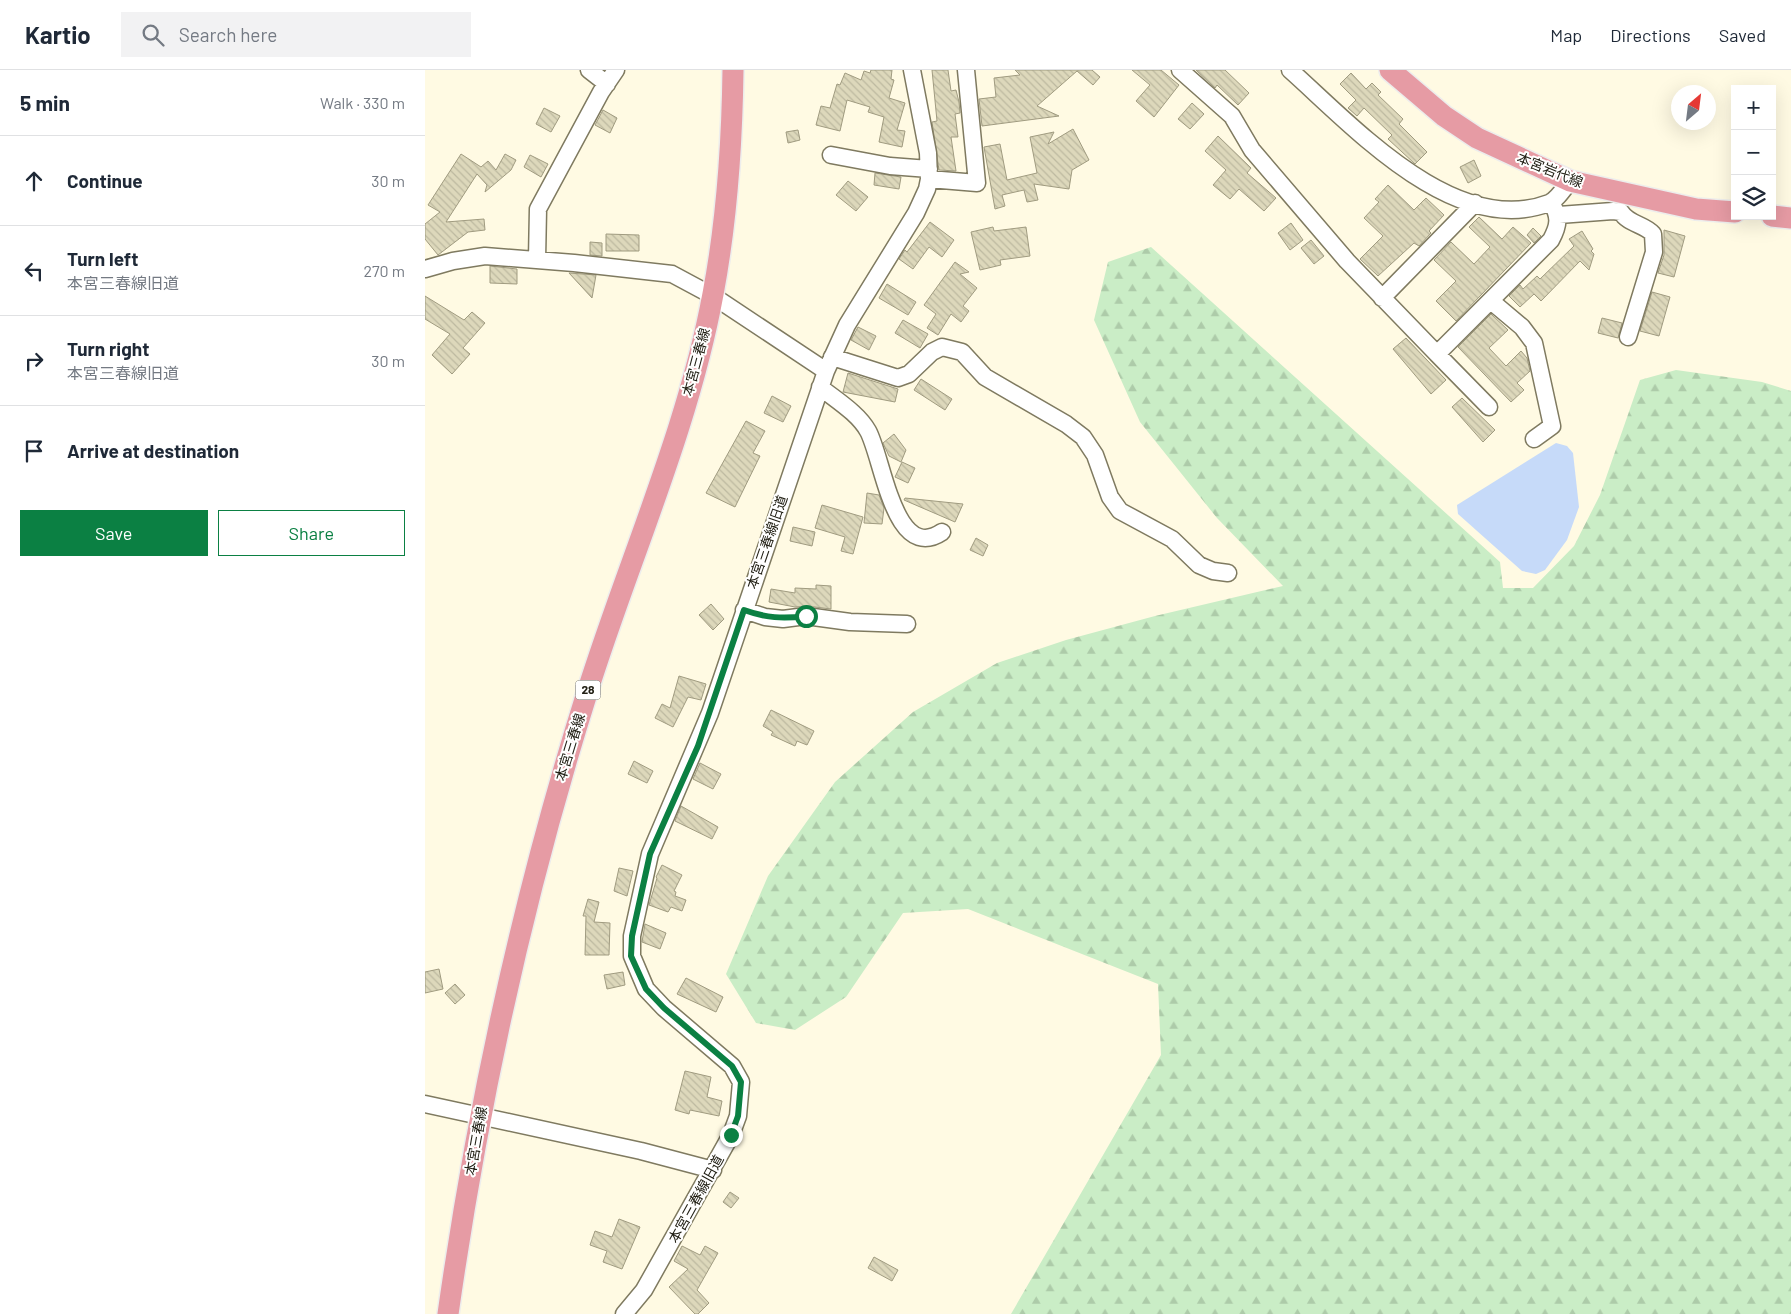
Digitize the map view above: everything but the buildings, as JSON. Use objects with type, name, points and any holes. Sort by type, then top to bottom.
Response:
[{"type":"main road","name":"本宮三春線","points":[[448,1314],[480,1116],[511,964],[557,790],[587,690],[676,431],[697,361],[713,296],[725,222],[730,158],[733,70]]},
{"type":"main road","name":"本宮岩代線","points":[[1390,70],[1443,116],[1477,138],[1570,181],[1696,209],[1731,212]]},
{"type":"main road","points":[[1776,216],[1791,218]]},
{"type":"street","points":[[589,70],[607,84]]},
{"type":"street","points":[[537,260],[538,209],[616,70]]},
{"type":"street","name":"本宮三春線旧道","points":[[624,1314],[644,1290],[731,1135],[738,1116],[741,1082],[732,1066],[664,1008],[646,989],[631,956],[632,936],[650,854],[698,746],[829,364],[847,325],[916,213],[927,189],[929,174],[912,70]]},
{"type":"street","points":[[831,156],[977,183],[966,70]]},
{"type":"street","points":[[1180,70],[1232,116],[1252,150],[1347,261],[1489,406]]},
{"type":"street","points":[[1290,70],[1410,174],[1451,196],[1491,208],[1621,212],[1624,217],[1648,229],[1653,234],[1654,252],[1628,338]]},
{"type":"street","points":[[1437,354],[1551,240],[1556,230],[1555,209],[1570,181]]},
{"type":"street","points":[[1382,298],[1475,203]]},
{"type":"street","points":[[425,269],[453,261],[485,256],[672,274],[829,364],[898,378],[909,374],[932,352],[942,347],[962,352],[985,377],[1066,424],[1083,437],[1095,455],[1110,497],[1120,512],[1172,540],[1199,565],[1213,571],[1228,572]]},
{"type":"street","points":[[1491,300],[1522,327],[1534,343],[1552,426],[1534,439]]},
{"type":"street","points":[[821,386],[869,432],[897,513],[907,530],[919,538],[928,539],[942,532]]},
{"type":"street","points":[[744,610],[765,617],[783,619],[806,616],[850,622],[907,624]]},
{"type":"street","points":[[425,1104],[641,1151],[713,1170]]},
{"type":"green space","points":[[1151,247],[1500,562],[1503,588],[1533,588],[1574,546],[1600,495],[1640,380],[1676,370],[1762,382],[1791,391],[1791,1314],[1011,1314],[1161,1055],[1158,984],[968,909],[903,913],[846,997],[795,1030],[756,1023],[726,974],[768,876],[835,782],[913,712],[997,663],[1066,640],[1155,616],[1283,586],[1217,518],[1140,422],[1094,320],[1108,262]]},
{"type":"water","points":[[1556,443],[1567,446],[1573,453],[1579,507],[1567,540],[1545,570],[1536,574],[1522,571],[1458,514],[1457,505]]},
{"type":"route","points":[[731,1135],[738,1116],[741,1082],[732,1066],[664,1008],[646,989],[631,956],[632,936],[650,854],[664,817],[698,746],[744,610],[765,617],[783,619],[806,616]]}]
